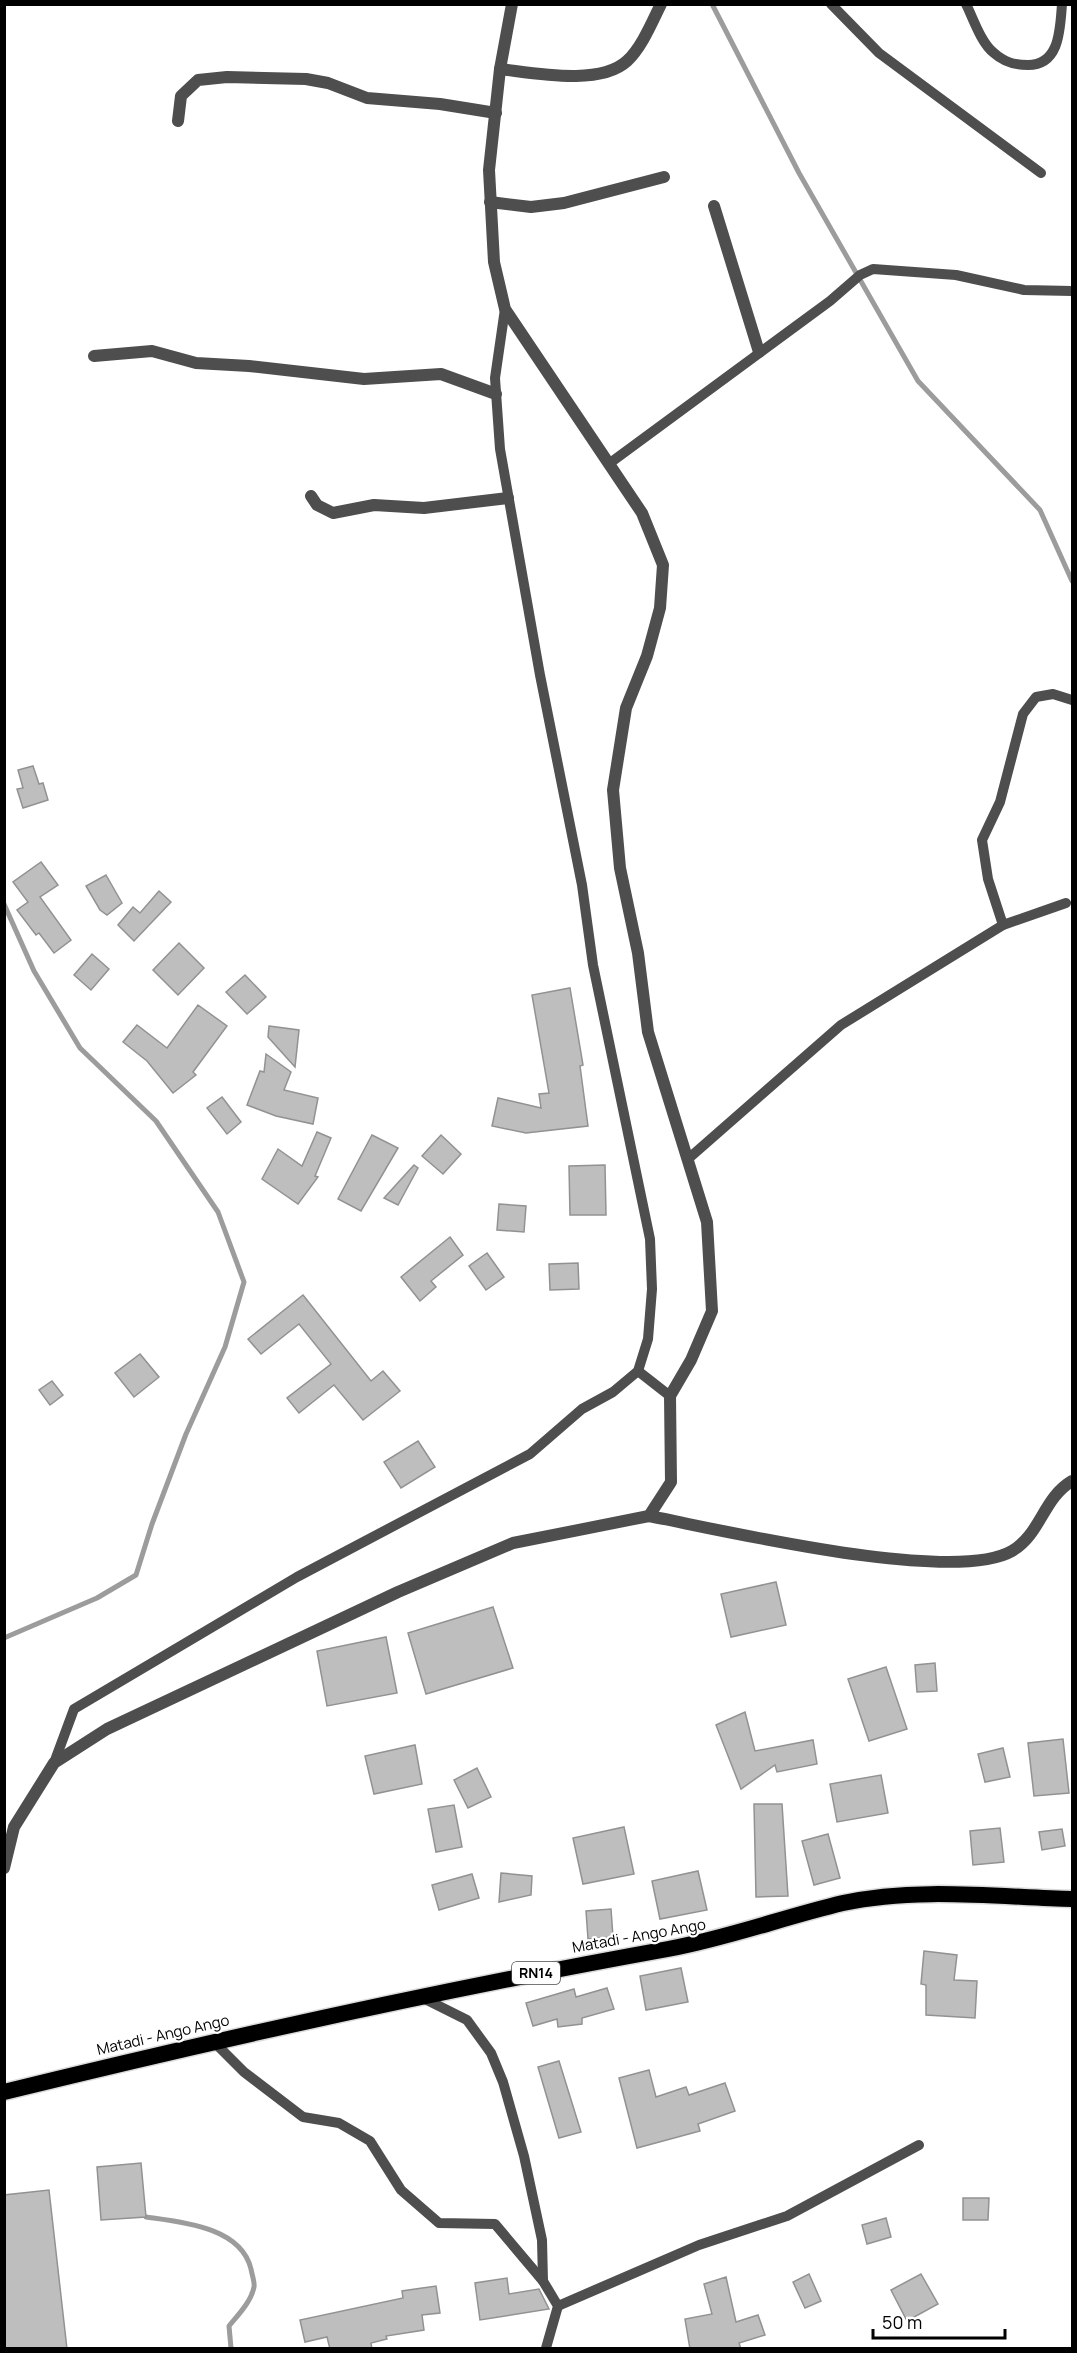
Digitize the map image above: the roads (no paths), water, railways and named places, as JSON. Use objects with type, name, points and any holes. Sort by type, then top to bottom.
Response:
[{"type":"highway","name":"Matadi - Ango Ango","points":[[4,2092],[213,2041],[551,1970],[710,1941],[845,1903],[920,1895],[1072,1899]]},
{"type":"street","points":[[512,4],[500,69],[489,171],[494,262],[505,309],[642,513],[663,565],[660,608],[646,656],[626,708],[613,790],[620,868],[638,953],[648,1032],[707,1222],[712,1311],[691,1360],[670,1396],[671,1482],[649,1516]]},
{"type":"street","points":[[500,69],[584,78],[609,71],[627,61],[661,4]]},
{"type":"street","points":[[178,121],[181,96],[198,80],[227,77],[306,79],[328,83],[368,98],[440,104],[496,113]]},
{"type":"street","points":[[490,202],[531,207],[564,203],[664,177]]},
{"type":"street","points":[[714,206],[759,352]]},
{"type":"street","points":[[94,356],[152,351],[196,363],[249,366],[364,379],[441,374],[496,394]]},
{"type":"street","points":[[311,496],[317,505],[333,513],[374,505],[423,508],[508,498]]},
{"type":"street","points":[[4,1868],[14,1827],[54,1763],[107,1730],[398,1592],[513,1543],[649,1516],[825,1549],[933,1563],[982,1562],[1012,1551],[1034,1533],[1047,1503],[1072,1481]]},
{"type":"lane","points":[[831,4],[879,52],[1041,173]]},
{"type":"lane","points":[[966,4],[992,52],[1014,65],[1038,65],[1052,55],[1059,38],[1062,4]]},
{"type":"lane","points":[[610,463],[830,301],[860,275],[873,269],[956,276],[1024,291],[1072,291]]},
{"type":"lane","points":[[54,1763],[74,1709],[297,1577],[530,1454],[582,1409],[613,1392],[638,1371],[648,1339],[652,1289],[650,1239],[593,965],[582,885],[500,450],[495,378],[505,309]]},
{"type":"lane","points":[[1002,925],[988,879],[982,840],[1000,802],[1023,714],[1036,697],[1053,694],[1072,700]]},
{"type":"lane","points":[[688,1159],[841,1025],[1002,925],[1066,903]]},
{"type":"lane","points":[[638,1371],[670,1396]]},
{"type":"lane","points":[[423,1997],[467,2020],[491,2053],[503,2082],[524,2156],[542,2240],[543,2281]]},
{"type":"lane","points":[[213,2041],[244,2072],[303,2117],[339,2123],[370,2141],[401,2190],[439,2223],[495,2224],[543,2281],[558,2306],[546,2349]]},
{"type":"lane","points":[[558,2306],[699,2245],[787,2216],[919,2145]]},
{"type":"waterway","points":[[712,4],[799,173],[918,381],[1040,510],[1072,581]]},
{"type":"waterway","points":[[4,904],[34,971],[80,1048],[156,1121],[218,1212],[244,1282],[225,1347],[186,1434],[152,1524],[136,1575],[97,1598],[4,1638]]},
{"type":"waterway","points":[[146,2217],[208,2229],[223,2235],[245,2255],[251,2269],[254,2287],[247,2303],[229,2326],[231,2348]]}]
